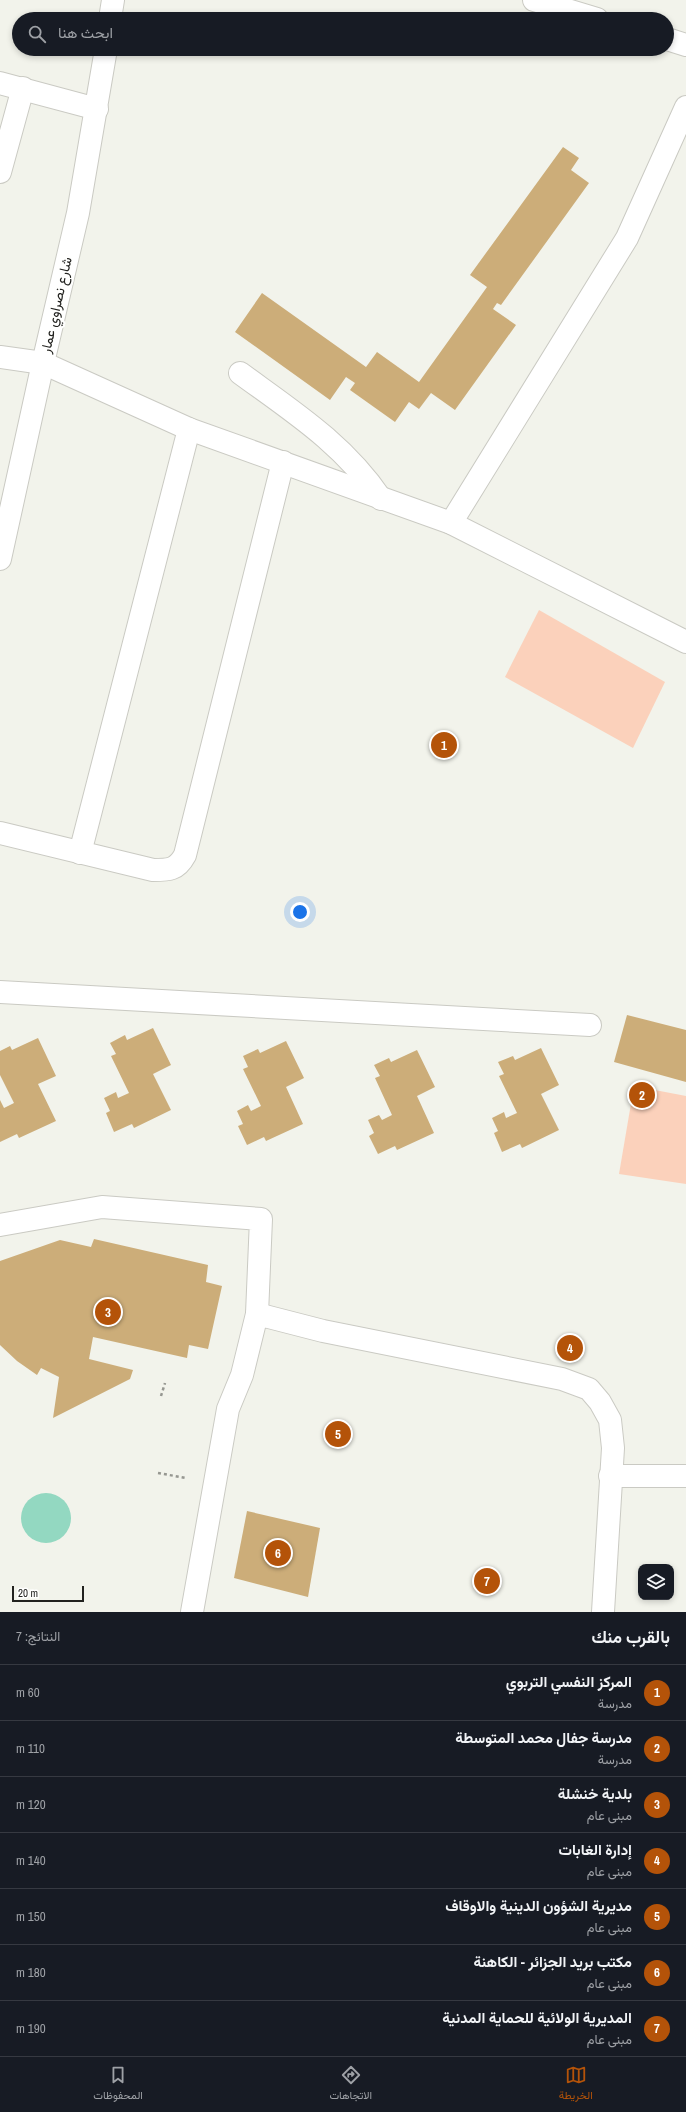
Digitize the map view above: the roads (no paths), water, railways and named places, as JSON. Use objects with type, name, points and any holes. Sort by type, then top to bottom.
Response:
[{"type":"street","points":[[111,12],[113,0]]},
{"type":"street","points":[[534,0],[571,6],[583,12]]},
{"type":"street","points":[[674,41],[686,45]]},
{"type":"street","name":"شارع نصراوي عمار","points":[[0,559],[42,363],[78,213],[105,56]]},
{"type":"street","points":[[0,83],[97,109]]},
{"type":"street","points":[[0,172],[23,88]]},
{"type":"street","points":[[451,523],[627,238],[686,107]]},
{"type":"street","points":[[0,357],[42,363],[189,429],[283,462],[380,499],[451,523],[686,642]]},
{"type":"street","points":[[240,373],[325,436],[365,476],[380,499]]},
{"type":"street","points":[[80,853],[189,429]]},
{"type":"street","points":[[0,833],[153,870],[167,870],[175,868],[181,863],[185,855],[283,462]]},
{"type":"street","points":[[0,992],[590,1025]]},
{"type":"street","points":[[0,1225],[102,1207],[261,1219],[257,1314],[242,1375],[228,1409],[192,1612]]},
{"type":"street","points":[[257,1314],[323,1331],[562,1379],[589,1389],[600,1402],[610,1420],[613,1448],[610,1476],[603,1612]]},
{"type":"street","points":[[610,1476],[686,1476]]},
{"type":"place","name":"المركز النفسي التربوي","points":[[444,745]]},
{"type":"place","name":"مدرسة جفال محمد المتوسطة","points":[[642,1095]]},
{"type":"place","name":"بلدية خنشلة","points":[[108,1312]]},
{"type":"place","name":"إدارة الغابات","points":[[570,1348]]},
{"type":"place","name":"مديرية الشؤون الدينية والاوقاف","points":[[338,1434]]},
{"type":"place","name":"مكتب بريد الجزائر - الكاهنة","points":[[278,1553]]},
{"type":"place","name":"المديرية الولائية للحماية المدنية","points":[[487,1581]]}]
